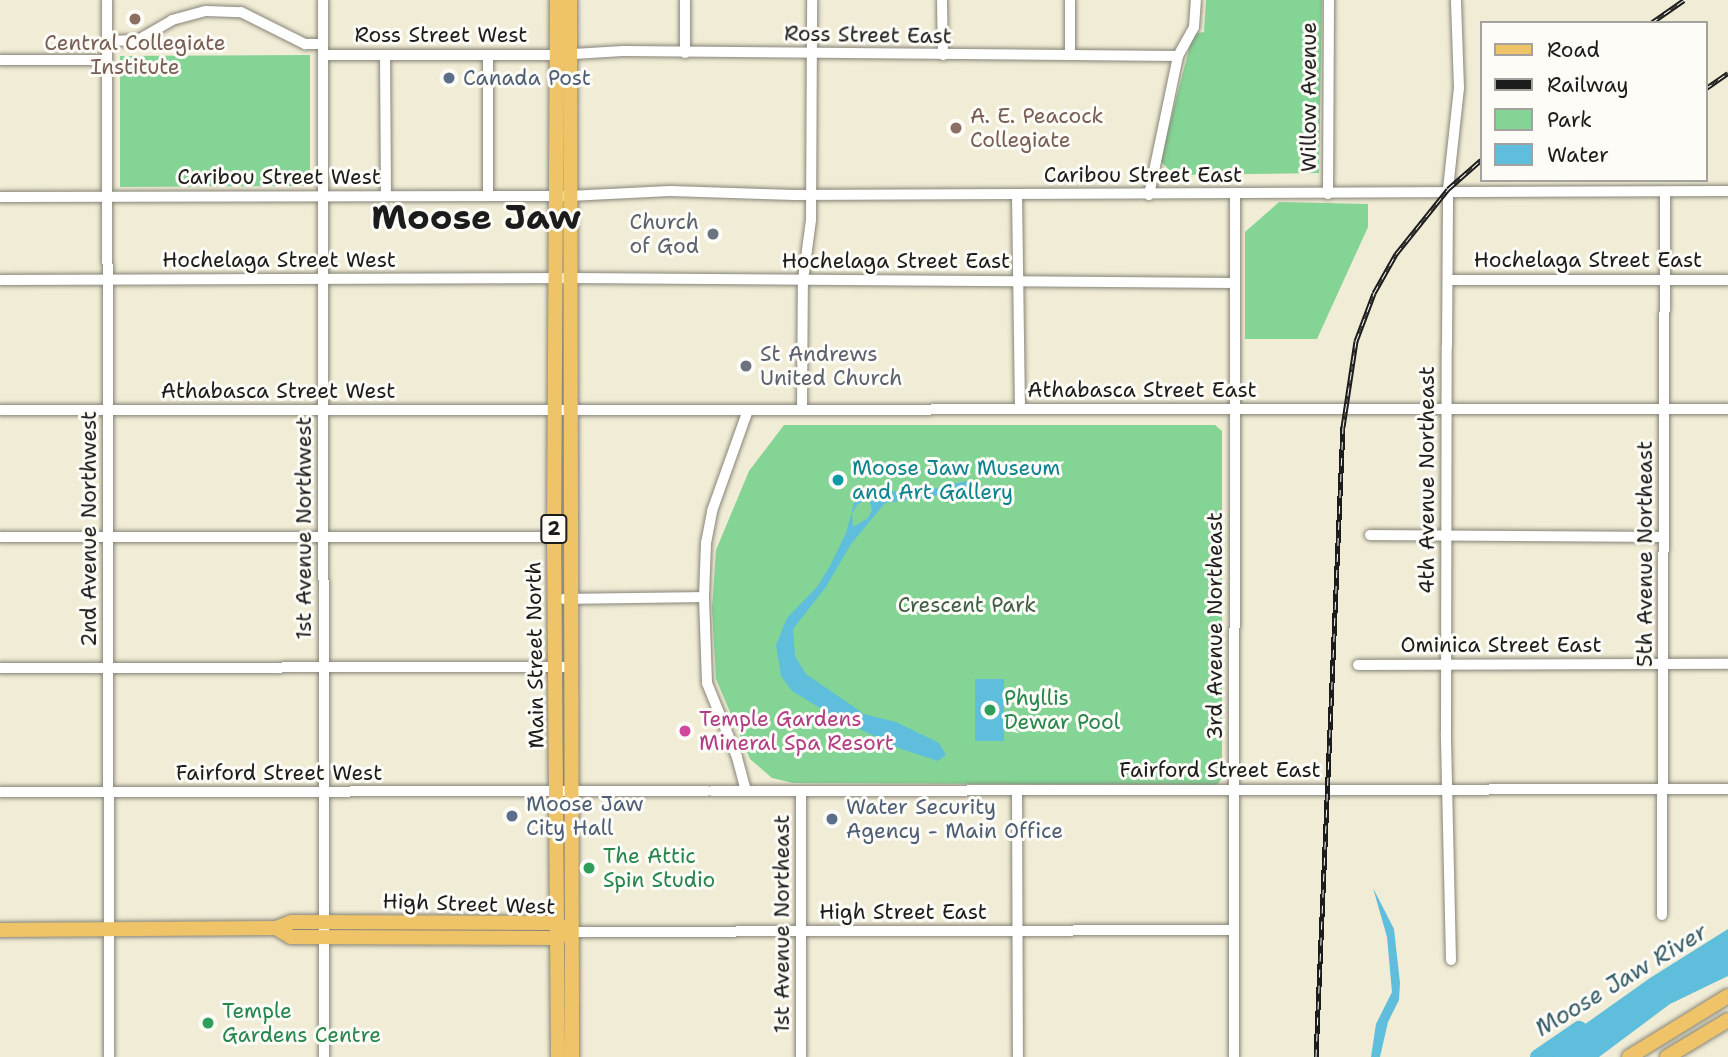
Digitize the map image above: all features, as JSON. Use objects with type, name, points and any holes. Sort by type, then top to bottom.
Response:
[{"type":"main road","name":"Main Street North","points":[[557,0],[564,54]]},
{"type":"main road","name":"Main Street North","points":[[570,0],[564,54],[563,410],[554,537],[555,599],[563,667],[565,791],[572,932],[572,1057]]},
{"type":"main road","name":"Main Street North","points":[[563,410],[571,537],[571,598],[563,667]]},
{"type":"main road","name":"Main Street North","points":[[558,1057],[556,930],[565,791]]},
{"type":"main road","name":"High Street West","points":[[0,930],[276,928],[292,922],[324,922],[572,932]]},
{"type":"main road","name":"High Street West","points":[[276,928],[291,937],[556,930]]},
{"type":"main road","points":[[1629,1057],[1728,996]]},
{"type":"main road","points":[[1667,1057],[1728,1020]]},
{"type":"street","name":"2nd Avenue Northwest","points":[[107,0],[109,1057]]},
{"type":"street","name":"1st Avenue Northwest","points":[[323,0],[324,1057]]},
{"type":"street","points":[[685,0],[685,53]]},
{"type":"street","points":[[802,410],[803,280],[811,220],[809,195],[812,0]]},
{"type":"street","points":[[942,0],[943,55]]},
{"type":"street","points":[[1070,0],[1070,54]]},
{"type":"street","points":[[1149,194],[1178,55],[1194,27],[1196,0]]},
{"type":"street","name":"Willow Avenue","points":[[1328,194],[1329,0]]},
{"type":"street","name":"4th Avenue Northeast","points":[[1451,960],[1446,665],[1448,194],[1459,88],[1456,0]]},
{"type":"street","name":"Ross Street West","points":[[107,41],[138,40],[172,20],[206,11],[241,12],[305,44],[324,49],[385,55],[564,54]]},
{"type":"street","name":"Ross Street East","points":[[564,54],[623,51],[1178,55]]},
{"type":"street","points":[[385,55],[386,196]]},
{"type":"street","points":[[488,55],[488,196]]},
{"type":"street","points":[[0,60],[107,60]]},
{"type":"street","name":"Caribou Street East","points":[[563,196],[670,191],[794,195],[1728,191]]},
{"type":"street","name":"5th Avenue Northeast","points":[[1662,915],[1665,193]]},
{"type":"street","name":"3rd Avenue Northeast","points":[[1234,194],[1234,1057]]},
{"type":"street","points":[[794,195],[811,220]]},
{"type":"street","points":[[1017,195],[1020,409]]},
{"type":"street","name":"Caribou Street West","points":[[0,197],[563,196]]},
{"type":"street","name":"Hochelaga Street East","points":[[564,278],[1234,282]]},
{"type":"street","name":"Hochelaga Street West","points":[[0,280],[564,278]]},
{"type":"street","name":"Hochelaga Street East","points":[[1448,280],[1728,279]]},
{"type":"street","name":"Athabasca Street East","points":[[563,410],[1728,409]]},
{"type":"street","name":"Athabasca Street West","points":[[0,410],[563,410]]},
{"type":"street","points":[[746,790],[737,757],[707,682],[704,597],[706,543],[712,511],[748,410]]},
{"type":"street","points":[[1370,535],[1664,537]]},
{"type":"street","points":[[0,537],[571,537]]},
{"type":"street","points":[[555,599],[704,597]]},
{"type":"street","name":"Ominica Street East","points":[[1358,665],[1728,664]]},
{"type":"street","points":[[0,668],[563,667]]},
{"type":"street","name":"Fairford Street East","points":[[565,791],[1728,789]]},
{"type":"street","name":"1st Avenue Northeast","points":[[801,790],[801,1057]]},
{"type":"street","points":[[1017,790],[1018,1057]]},
{"type":"street","name":"Fairford Street West","points":[[0,792],[565,791]]},
{"type":"street","name":"High Street East","points":[[572,932],[1234,930]]},
{"type":"green space","points":[[1206,0],[1322,0],[1319,173],[1175,175],[1160,161],[1193,34],[1204,32]]},
{"type":"green space","points":[[310,55],[310,186],[120,187],[120,56]]},
{"type":"green space","points":[[1279,202],[1368,204],[1368,227],[1317,339],[1245,339],[1245,232]]},
{"type":"green space","name":"Crescent Park","points":[[784,425],[1215,425],[1222,431],[1222,778],[1217,785],[793,783],[772,778],[750,759],[716,679],[712,608],[716,550],[749,471]]},
{"type":"water","points":[[971,480],[971,485],[931,497],[885,503],[851,544],[826,587],[793,629],[795,656],[806,674],[864,714],[896,722],[939,743],[946,755],[938,761],[901,749],[833,716],[792,691],[781,676],[776,645],[787,618],[817,587],[830,566],[846,533],[854,503],[860,496],[868,493],[932,489]],"holes":[[[869,499],[872,510],[868,518],[853,527],[852,513],[858,504]]]},
{"type":"water","name":"Phyllis Dewar Pool","points":[[975,679],[1004,679],[1004,741],[975,741]]},
{"type":"water","points":[[1373,888],[1394,929],[1400,983],[1399,1000],[1388,1022],[1380,1057],[1371,1057],[1376,1024],[1392,992],[1387,937]]},
{"type":"water","points":[[1728,929],[1728,976],[1670,1004],[1599,1057],[1531,1057],[1557,1044],[1650,978]]},
{"type":"waterway","name":"Moose Jaw River","points":[[1538,1057],[1579,1029]]},
{"type":"railway","points":[[1654,21],[1684,0]]},
{"type":"railway","points":[[1707,88],[1728,73]]},
{"type":"railway","points":[[1316,1057],[1343,427],[1356,341],[1374,293],[1396,254],[1448,189],[1480,161]]},
{"type":"place","name":"Central Collegiate Institute","points":[[135,19]]},
{"type":"place","name":"Canada Post","points":[[449,78]]},
{"type":"place","name":"A. E. Peacock Collegiate","points":[[956,128]]},
{"type":"place","name":"Church of God","points":[[713,234]]},
{"type":"place","name":"St Andrews United Church","points":[[746,366]]},
{"type":"place","name":"Moose Jaw Museum and Art Gallery","points":[[838,480]]},
{"type":"place","name":"Phyllis Dewar Pool","points":[[990,710]]},
{"type":"place","name":"Temple Gardens Mineral Spa Resort","points":[[685,731]]},
{"type":"place","name":"Moose Jaw City Hall","points":[[512,816]]},
{"type":"place","name":"Water Security Agency - Main Office","points":[[832,819]]},
{"type":"place","name":"The Attic Spin Studio","points":[[589,868]]},
{"type":"place","name":"Temple Gardens Centre","points":[[208,1023]]},
{"type":"district","name":"Moose Jaw","points":[[476,217]]}]
